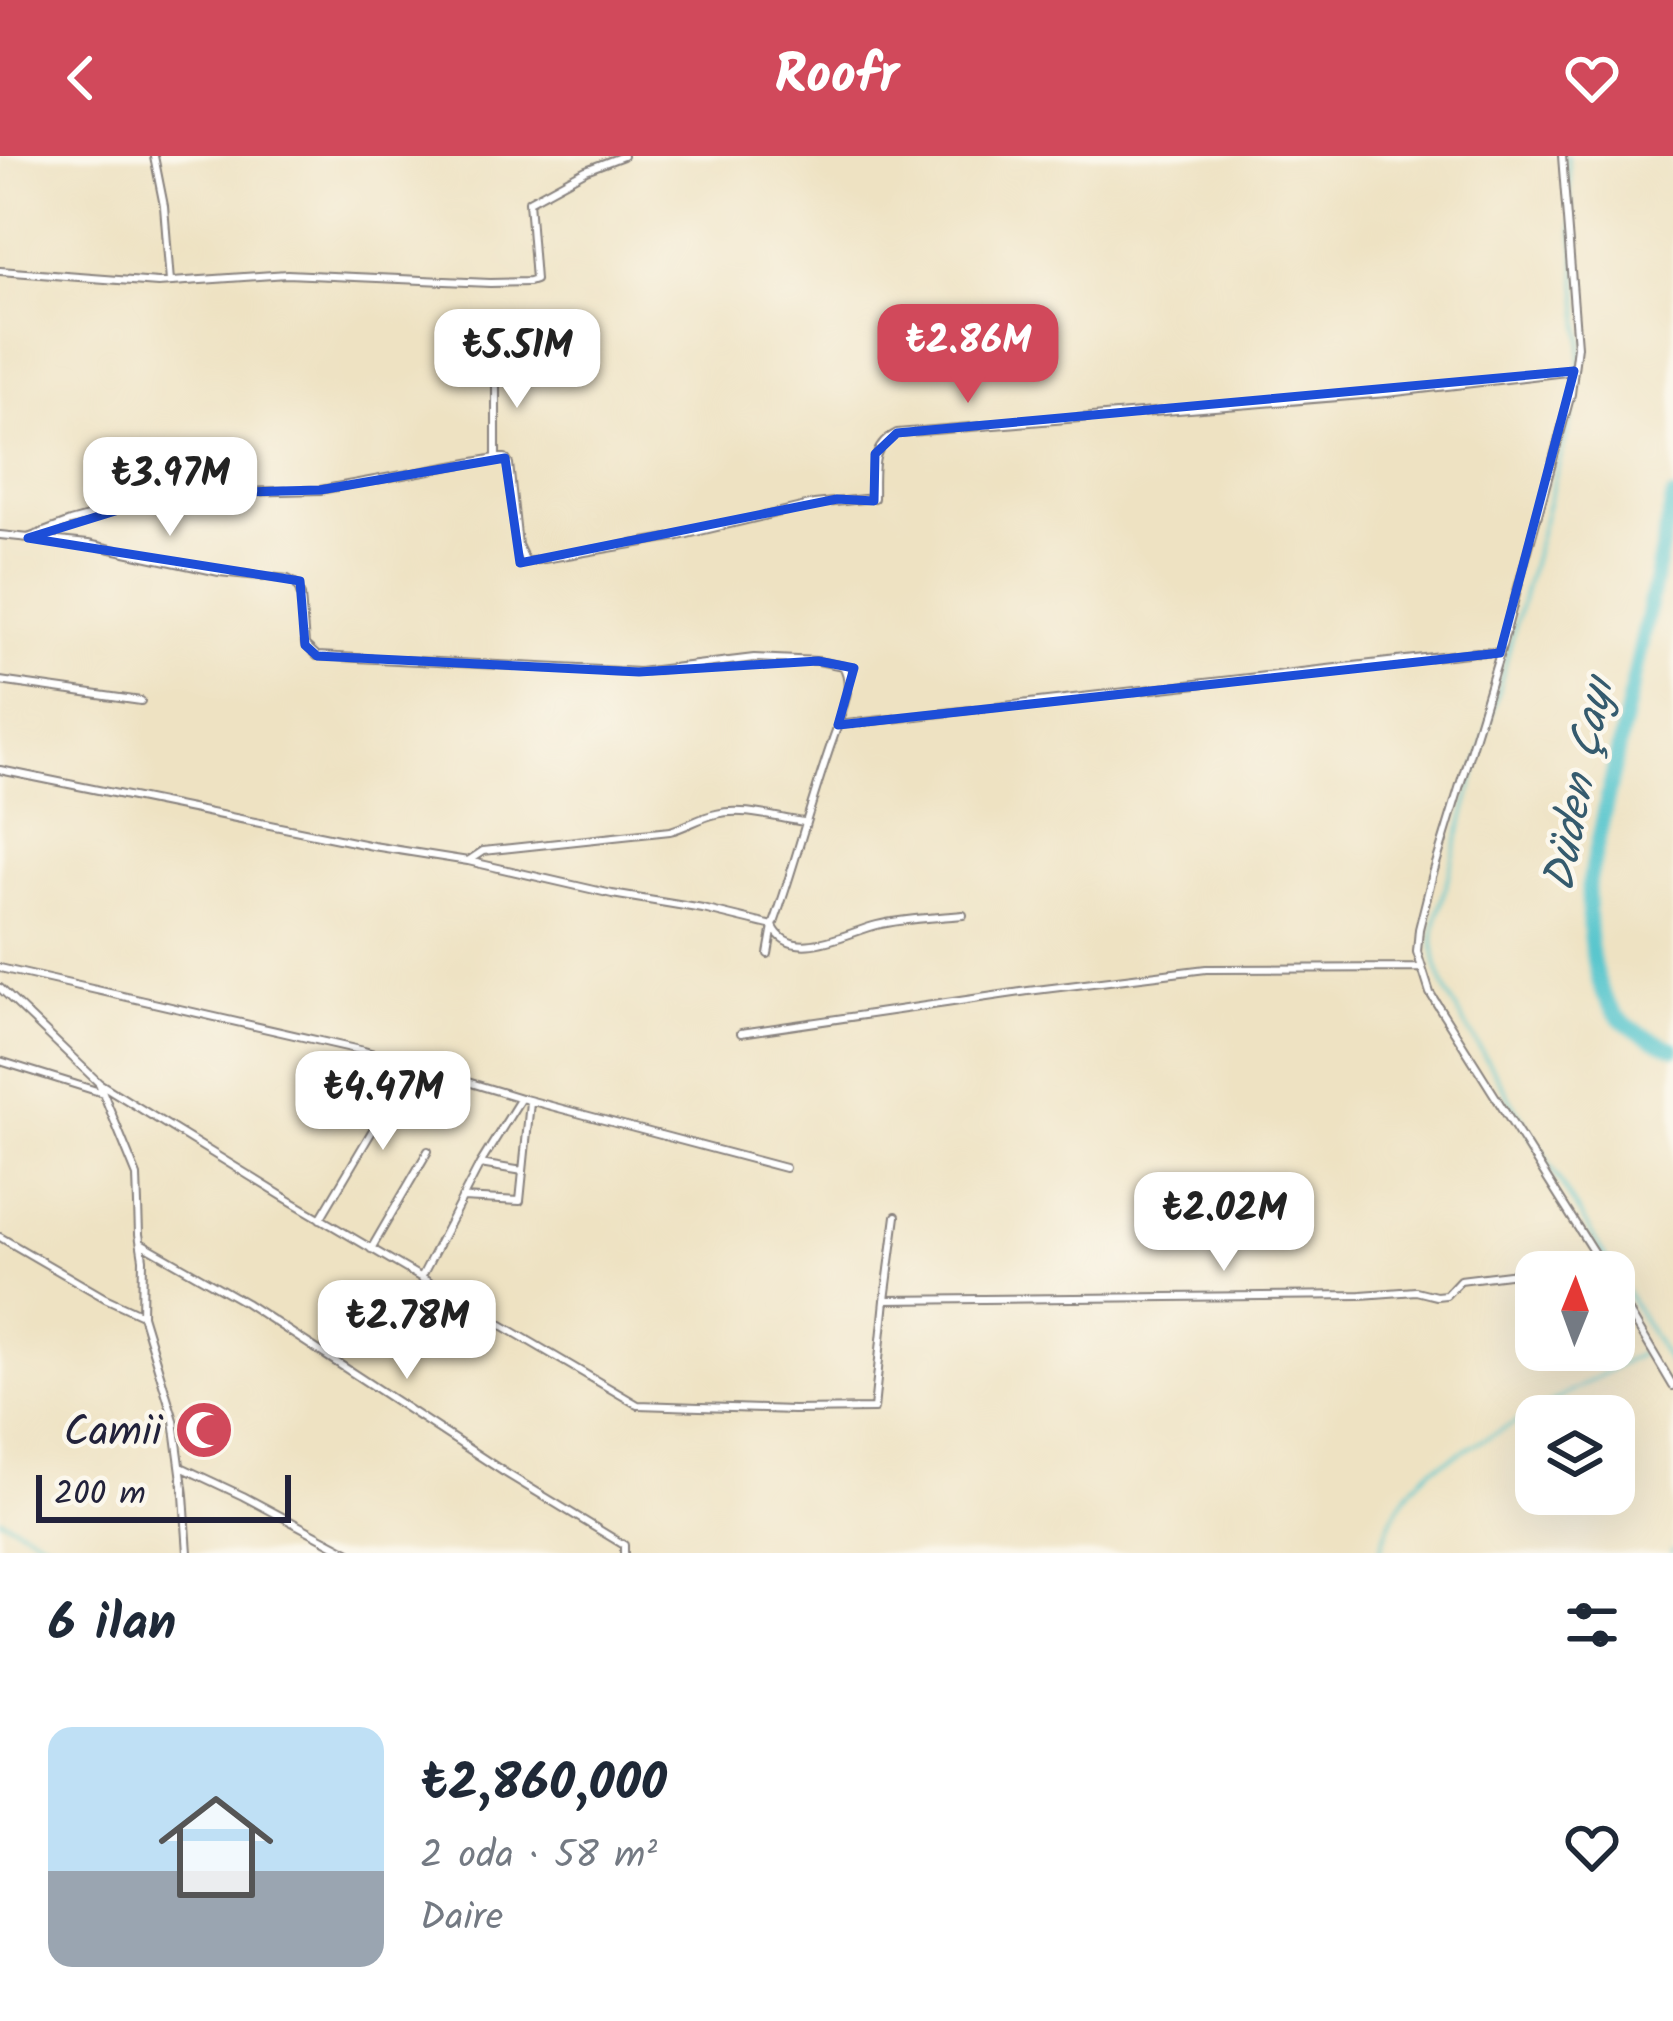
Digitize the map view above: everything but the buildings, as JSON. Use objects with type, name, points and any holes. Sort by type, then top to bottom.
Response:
[{"type":"street","points":[[154,156],[170,281]]},
{"type":"street","points":[[0,271],[158,283],[286,274],[529,282],[535,280],[529,201],[623,156]]},
{"type":"street","points":[[1562,156],[1577,346],[1571,394],[1432,877],[1417,952],[1430,993],[1594,1251]]},
{"type":"street","points":[[496,365],[496,458]]},
{"type":"street","points":[[28,538],[170,494],[320,490],[505,458],[518,545],[526,562],[679,536],[814,503],[874,498],[875,454],[883,440],[897,433],[1387,393],[1574,371]]},
{"type":"street","points":[[0,535],[88,544],[219,572],[288,579],[299,590],[305,645],[317,656],[622,672],[754,658],[843,666],[849,686],[804,822],[768,954]]},
{"type":"street","points":[[838,724],[1500,653]]},
{"type":"street","points":[[0,680],[141,701]]},
{"type":"street","points":[[0,770],[773,926]]},
{"type":"street","points":[[468,861],[483,851],[670,831],[720,812],[804,822]]},
{"type":"street","points":[[773,926],[787,943],[803,944],[840,939],[878,924],[963,915]]},
{"type":"street","points":[[0,968],[364,1051],[525,1100],[784,1168]]},
{"type":"street","points":[[741,1033],[1206,969],[1420,968]]},
{"type":"street","points":[[0,988],[98,1083],[638,1405],[874,1408],[896,1216]]},
{"type":"street","points":[[0,1060],[103,1093]]},
{"type":"street","points":[[320,1219],[411,1066]]},
{"type":"street","points":[[98,1083],[137,1176],[142,1315],[174,1420],[188,1553]]},
{"type":"street","points":[[422,1279],[480,1164],[525,1100]]},
{"type":"street","points":[[462,1198],[520,1201],[525,1100]]},
{"type":"street","points":[[371,1249],[428,1151]]},
{"type":"street","points":[[480,1164],[523,1172]]},
{"type":"street","points":[[0,1238],[142,1315]]},
{"type":"street","points":[[140,1243],[246,1303],[624,1545],[624,1553]]},
{"type":"street","points":[[886,1300],[1416,1291],[1436,1296],[1446,1295],[1460,1280],[1515,1273]]},
{"type":"street","points":[[1635,1322],[1673,1386]]},
{"type":"street","points":[[181,1467],[350,1553]]},
{"type":"highlighted area","points":[[1574,371],[1500,653],[838,725],[854,668],[818,661],[639,672],[317,656],[305,645],[300,581],[28,538],[170,494],[320,490],[505,458],[520,563],[837,499],[874,501],[875,454],[897,433]]},
{"type":"waterway","points":[[1567,156],[1582,340],[1576,399],[1437,918],[1434,952],[1453,1004],[1673,1369]]},
{"type":"waterway","name":"Düden Çayı","points":[[1673,498],[1588,887],[1590,940],[1603,993],[1628,1025],[1673,1049]]},
{"type":"waterway","points":[[1380,1553],[1399,1506],[1432,1468],[1640,1354]]},
{"type":"waterway","points":[[0,1518],[67,1553]]},
{"type":"place","name":"Camii","points":[[204,1430]]}]
